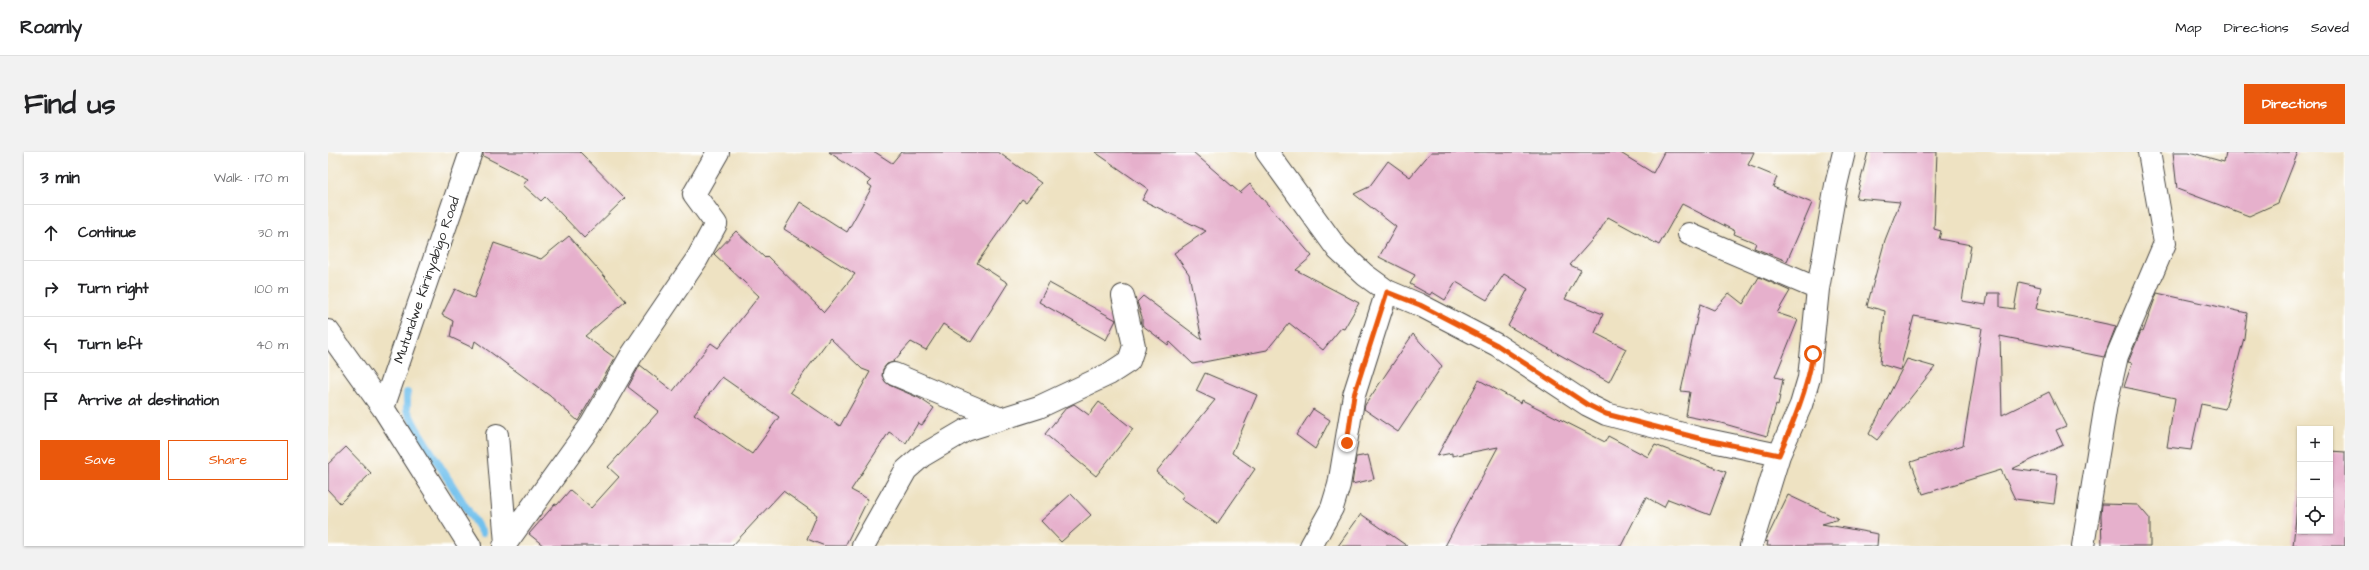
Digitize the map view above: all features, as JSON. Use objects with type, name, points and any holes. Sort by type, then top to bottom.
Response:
[{"type":"street","name":"Mutundwe Kirinyabigo Road","points":[[383,408],[471,152]]},
{"type":"street","points":[[505,544],[591,425],[632,356],[697,259],[716,224],[694,194],[718,152]]},
{"type":"street","points":[[1267,152],[1338,250],[1387,292],[1420,305],[1497,345],[1588,405],[1606,414],[1675,432],[1779,455]]},
{"type":"street","points":[[1751,546],[1779,455],[1801,405],[1809,378],[1818,289],[1836,185],[1844,152]]},
{"type":"street","points":[[2083,546],[2106,404],[2117,356],[2165,243],[2149,152]]},
{"type":"street","points":[[1689,234],[1818,289]]},
{"type":"street","points":[[1311,546],[1332,508],[1339,485],[1354,395],[1387,292]]},
{"type":"street","points":[[863,546],[906,470],[922,456],[966,430],[1039,407],[1109,374],[1129,362],[1134,346],[1123,296]]},
{"type":"street","points":[[328,331],[383,408],[470,546]]},
{"type":"street","points":[[894,374],[1001,419]]},
{"type":"street","points":[[497,435],[505,544]]},
{"type":"building","points":[[483,152],[580,152],[625,198],[584,238],[545,197],[541,201],[523,185],[528,179],[483,156]]},
{"type":"building","points":[[829,152],[875,152],[892,163],[901,152],[998,152],[1041,183],[1026,202],[1022,199],[977,263],[1008,283],[971,342],[943,324],[926,350],[911,342],[893,362],[887,364],[883,369],[882,376],[889,385],[919,398],[934,408],[922,425],[918,423],[906,443],[889,432],[851,490],[868,499],[845,546],[825,546],[807,539],[817,515],[783,491],[732,546],[544,546],[529,534],[555,504],[557,505],[570,490],[591,508],[619,477],[608,467],[659,411],[628,387],[640,365],[673,391],[711,343],[718,348],[759,296],[714,254],[736,231],[765,258],[767,256],[824,312],[855,274],[784,229],[800,202],[847,232],[872,187],[868,184],[871,181]],"holes":[[[830,338],[862,369],[870,372],[840,426],[790,392]],[[722,377],[779,417],[752,454],[694,414]]]},
{"type":"building","points":[[1095,152],[1193,152],[1240,193],[1250,184],[1312,256],[1296,270],[1359,303],[1344,329],[1341,328],[1323,350],[1289,323],[1267,350],[1193,364],[1170,342],[1168,345],[1142,325],[1142,317],[1137,302],[1143,296],[1202,340],[1189,274],[1174,253],[1206,231],[1142,200],[1148,189]]},
{"type":"building","points":[[1431,152],[1619,152],[1653,173],[1664,152],[1754,152],[1748,165],[1777,177],[1773,187],[1812,203],[1787,261],[1754,248],[1756,243],[1734,234],[1735,231],[1682,204],[1659,245],[1608,217],[1599,232],[1570,265],[1581,270],[1565,299],[1603,314],[1595,333],[1626,349],[1609,382],[1508,326],[1528,289],[1504,274],[1487,300],[1456,282],[1445,300],[1432,292],[1430,295],[1410,284],[1415,275],[1379,257],[1396,227],[1354,194],[1369,187],[1388,161],[1410,177]]},
{"type":"building","points":[[1868,152],[1937,152],[1934,229],[1941,231],[1939,239],[1971,245],[1962,301],[1986,305],[1988,293],[2000,293],[2000,307],[2014,309],[2019,282],[2041,287],[2036,309],[2116,326],[2104,357],[2000,336],[2002,415],[2049,392],[2066,426],[2056,430],[2063,445],[2012,469],[2058,475],[2054,504],[2015,499],[2001,470],[1923,494],[1911,462],[1963,445],[1982,328],[1914,316],[1900,370],[1880,364],[1885,311],[1867,306],[1885,240],[1900,202],[1856,198]]},
{"type":"building","points":[[2173,152],[2189,152],[2224,162],[2226,152],[2298,152],[2278,203],[2249,216],[2177,189]]},
{"type":"building","points":[[569,236],[626,301],[585,336],[615,358],[578,421],[550,396],[475,341],[473,348],[450,337],[453,321],[442,315],[455,289],[474,298],[494,243],[541,259]]},
{"type":"building","points":[[1759,277],[1790,291],[1777,313],[1798,320],[1775,377],[1783,379],[1778,406],[1776,405],[1767,436],[1721,423],[1686,416],[1690,392],[1681,391],[1700,304],[1714,310],[1729,293],[1743,304]]},
{"type":"building","points":[[1049,283],[1116,320],[1106,340],[1039,302]]},
{"type":"building","points":[[2157,293],[2247,313],[2244,338],[2225,409],[2201,404],[2191,450],[2167,447],[2175,398],[2124,387],[2132,363],[2128,362],[2141,331],[2143,332]]},
{"type":"building","points":[[1413,334],[1442,366],[1398,432],[1364,409],[1365,405]]},
{"type":"building","points":[[1907,359],[1935,367],[1877,440],[1869,434]]},
{"type":"building","points":[[1205,373],[1257,395],[1232,453],[1255,469],[1217,524],[1181,499],[1184,495],[1156,472],[1215,400],[1196,391]]},
{"type":"building","points":[[1479,380],[1521,403],[1522,400],[1605,442],[1608,436],[1648,457],[1655,445],[1726,472],[1710,515],[1668,499],[1664,507],[1646,497],[1621,546],[1445,546],[1498,447],[1452,456],[1452,453],[1437,456]]},
{"type":"building","points":[[1099,402],[1133,429],[1096,476],[1045,434],[1066,408],[1074,404],[1089,415]]},
{"type":"building","points":[[1313,409],[1330,420],[1315,449],[1296,435]]},
{"type":"building","points":[[346,447],[371,473],[340,503],[328,490],[328,464]]},
{"type":"building","points":[[2333,451],[2345,452],[2345,546],[2293,546],[2297,508],[2297,534],[2333,534]]},
{"type":"building","points":[[1368,455],[1374,479],[1352,484],[1356,457]]},
{"type":"building","points":[[1071,494],[1091,515],[1061,542],[1041,521]]},
{"type":"building","points":[[1788,495],[1839,519],[1822,524],[1878,534],[1877,546],[1767,546],[1768,541],[1765,542]]},
{"type":"building","points":[[2102,504],[2138,505],[2150,519],[2150,546],[2102,546]]},
{"type":"building","points":[[1361,514],[1407,546],[1338,546]]},
{"type":"waterway","points":[[407,393],[407,410],[416,428],[482,533]]},
{"type":"route","points":[[1347,443],[1354,395],[1387,292],[1420,305],[1497,345],[1588,405],[1606,414],[1698,438],[1779,455],[1801,405],[1809,378],[1813,354]]}]
